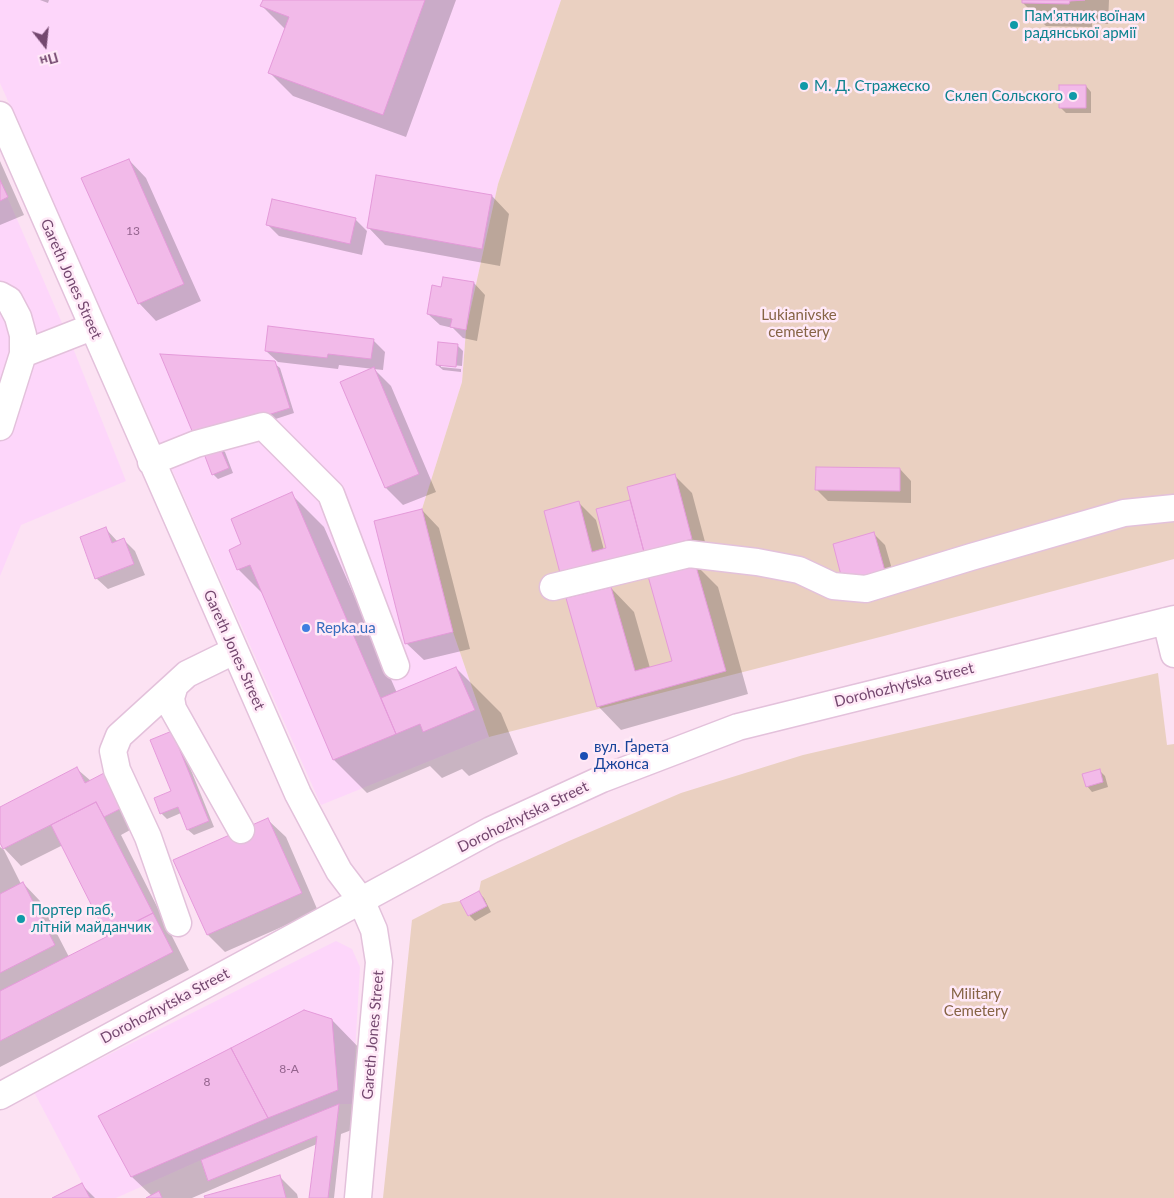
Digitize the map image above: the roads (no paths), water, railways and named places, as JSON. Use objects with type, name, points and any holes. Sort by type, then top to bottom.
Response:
[{"type":"street","name":"Gareth Jones Street","points":[[0,115],[298,794],[339,871],[361,900],[374,930],[379,962],[358,1198]]},
{"type":"street","points":[[0,295],[9,300],[18,317],[23,335],[23,354],[0,427]]},
{"type":"street","points":[[23,354],[92,327]]},
{"type":"street","points":[[151,462],[196,444],[263,426],[331,494],[396,666]]},
{"type":"street","points":[[553,587],[689,554],[757,562],[800,570],[833,586],[866,589],[1124,513],[1174,508]]},
{"type":"street","points":[[1170,620],[1174,654]]},
{"type":"street","name":"Dorohozhytska Street","points":[[0,1096],[508,822],[602,779],[738,727],[1170,620]]},
{"type":"street","points":[[178,923],[148,837],[117,770],[113,751],[118,736],[187,674],[234,651]]},
{"type":"street","points":[[175,685],[172,698],[173,709],[241,830]]},
{"type":"place","name":"Пам'ятник воїнам радянської армії","points":[[1014,25]]},
{"type":"place","name":"М. Д. Стражеско","points":[[804,86]]},
{"type":"place","name":"Склеп Сольского","points":[[1073,96]]},
{"type":"place","name":"Repka.ua","points":[[306,628]]},
{"type":"place","name":"вул. Ґарета Джонса","points":[[584,756]]},
{"type":"place","name":"Портер паб, літній майданчик","points":[[21,919]]},
{"type":"park label","name":"Lukianivske cemetery","points":[[799,324]]},
{"type":"park label","name":"Military Cemetery","points":[[976,1002]]}]
